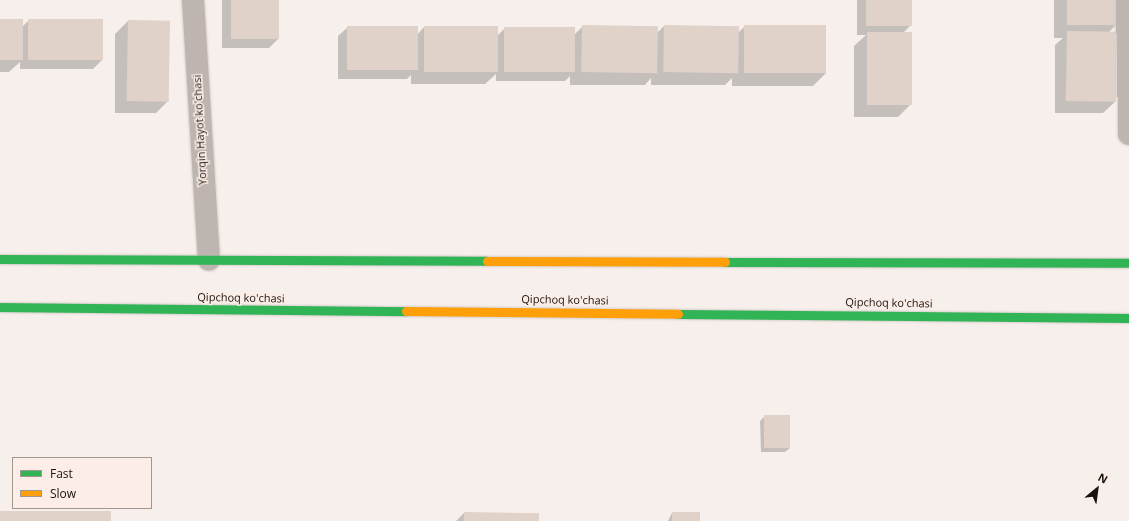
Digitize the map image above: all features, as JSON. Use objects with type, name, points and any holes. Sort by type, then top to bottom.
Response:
[{"type":"main road","points":[[0,259],[1129,263]]},
{"type":"main road","name":"Qipchoq ko'chasi","points":[[0,307],[1129,318]]},
{"type":"street","name":"Yorqin Hayot ko'chasi","points":[[193,0],[209,260]]},
{"type":"street","points":[[1127,0],[1129,134]]},
{"type":"building","points":[[231,0],[279,0],[279,39],[231,39]]},
{"type":"building","points":[[866,0],[912,0],[912,26],[866,26]]},
{"type":"building","points":[[1067,0],[1117,0],[1117,25],[1067,25]]},
{"type":"building","points":[[0,19],[23,19],[23,60],[0,60]]},
{"type":"building","points":[[28,19],[103,19],[103,60],[28,60]]},
{"type":"building","points":[[128,20],[170,21],[169,102],[127,101]]},
{"type":"building","points":[[582,25],[658,26],[657,73],[581,72]]},
{"type":"building","points":[[664,25],[739,26],[738,73],[663,72]]},
{"type":"building","points":[[744,25],[826,25],[826,73],[744,73]]},
{"type":"building","points":[[347,26],[418,26],[418,70],[347,70]]},
{"type":"building","points":[[424,26],[498,26],[498,72],[424,72]]},
{"type":"building","points":[[504,27],[575,27],[575,72],[504,72]]},
{"type":"building","points":[[1067,31],[1117,32],[1116,102],[1066,101]]},
{"type":"building","points":[[867,32],[912,32],[912,105],[867,105]]},
{"type":"building","points":[[764,415],[790,415],[790,448],[764,448]]},
{"type":"building","points":[[0,511],[111,511],[111,521],[0,521]]},
{"type":"building","points":[[464,512],[539,513],[539,521],[464,521]]},
{"type":"building","points":[[672,512],[700,512],[700,521],[672,521]]},
{"type":"traffic: fast","points":[[0,259],[487,261]]},
{"type":"traffic: fast","points":[[725,262],[1129,263]]},
{"type":"traffic: fast","points":[[0,307],[406,311]]},
{"type":"traffic: fast","points":[[678,314],[1129,318]]},
{"type":"traffic: slow","points":[[487,261],[725,262]]},
{"type":"traffic: slow","points":[[406,311],[678,314]]}]
